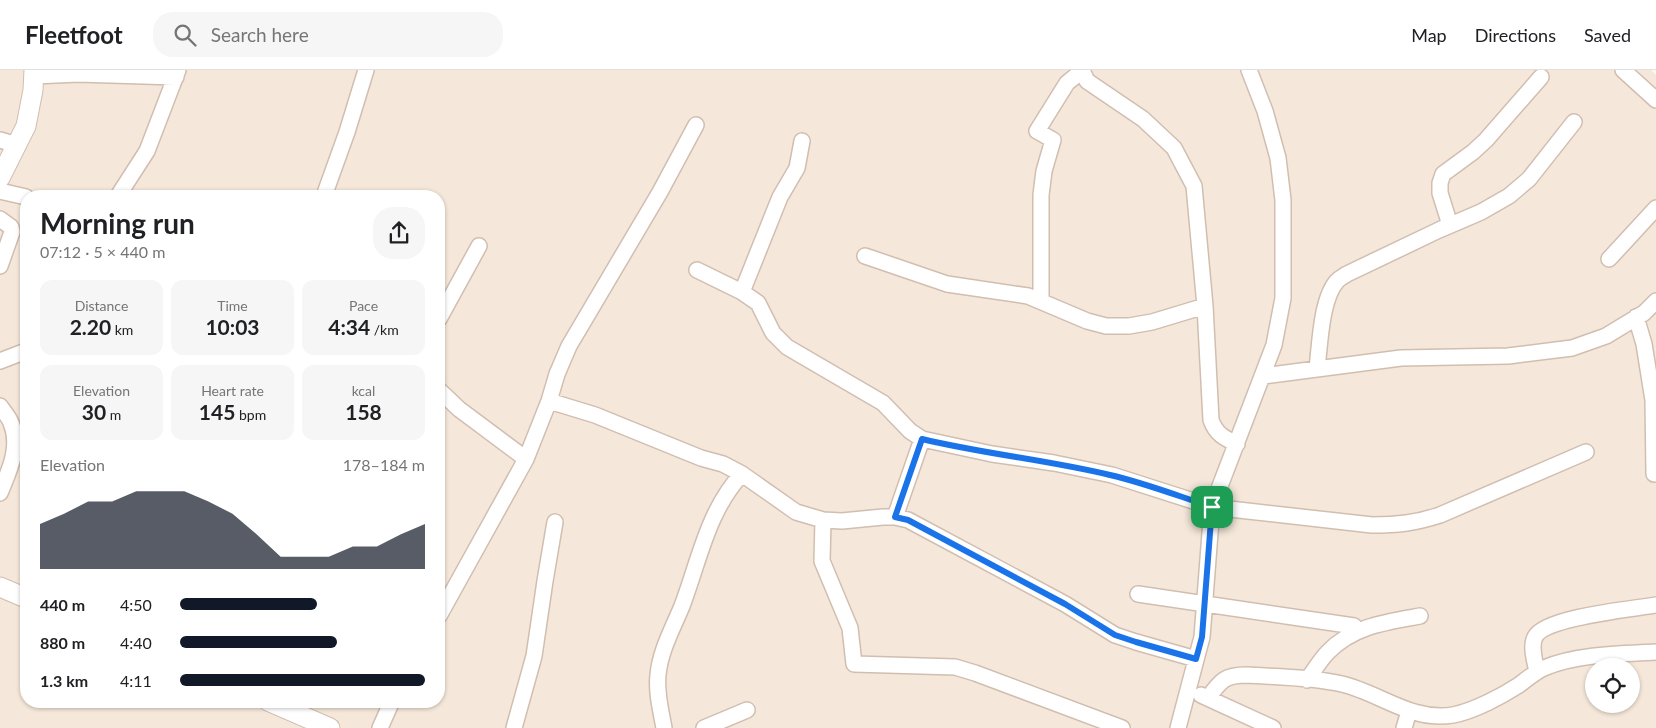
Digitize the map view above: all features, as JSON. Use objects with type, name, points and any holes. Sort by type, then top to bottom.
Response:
[{"type":"street","points":[[326,190],[347,132],[366,70]]},
{"type":"street","points":[[1178,728],[1202,637],[1212,507],[1274,345],[1283,298],[1283,200],[1278,158],[1265,111],[1249,70]]},
{"type":"street","points":[[1623,70],[1656,100]]},
{"type":"street","points":[[1041,301],[1041,195],[1044,172],[1052,140],[1037,131],[1067,83],[1082,71],[1087,81],[1143,119],[1174,148],[1194,186],[1206,306],[1211,420],[1214,429],[1221,437],[1237,444]]},
{"type":"street","points":[[0,178],[9,143],[26,126],[33,90],[34,73],[177,73],[147,151],[122,190]]},
{"type":"street","points":[[1450,225],[1440,193],[1440,183],[1443,174],[1486,140],[1541,77]]},
{"type":"street","points":[[1317,368],[1325,309],[1337,281],[1347,274],[1481,212],[1509,196],[1529,179],[1574,122]]},
{"type":"street","points":[[445,605],[526,459],[568,346],[660,192],[696,125]]},
{"type":"street","points":[[742,292],[780,198],[797,168],[802,141]]},
{"type":"street","points":[[0,191],[20,196]]},
{"type":"street","points":[[1609,259],[1656,208]]},
{"type":"street","points":[[0,219],[12,227],[0,266]]},
{"type":"street","points":[[445,308],[479,246]]},
{"type":"street","points":[[865,256],[947,284],[1028,296],[1087,321],[1106,326],[1129,326],[1152,322],[1206,306]]},
{"type":"street","points":[[697,270],[742,292],[758,303],[773,333],[787,347],[883,403],[910,431],[922,439],[992,454],[1054,463],[1112,475],[1212,507],[1372,525],[1417,522],[1440,515],[1586,452]]},
{"type":"street","points":[[1263,376],[1402,358],[1508,356],[1572,348],[1606,336],[1636,317],[1656,301]]},
{"type":"street","points":[[1636,317],[1644,344],[1653,400],[1654,474]]},
{"type":"street","points":[[0,361],[20,353]]},
{"type":"street","points":[[445,396],[459,410],[526,459]]},
{"type":"street","points":[[549,401],[595,415],[701,458],[723,464],[742,474],[796,512],[823,520],[842,521],[895,517],[908,520],[1065,604],[1115,635],[1196,659]]},
{"type":"street","points":[[0,406],[11,422],[15,446],[14,456],[0,493]]},
{"type":"street","points":[[895,517],[922,439]]},
{"type":"street","points":[[664,728],[658,693],[661,657],[718,506],[729,487],[742,474]]},
{"type":"street","points":[[823,520],[822,561],[850,628],[854,664],[955,667],[1122,728]]},
{"type":"street","points":[[514,728],[534,656],[544,580],[556,522]]},
{"type":"street","points":[[0,587],[20,595]]},
{"type":"street","points":[[1138,594],[1354,626]]},
{"type":"street","points":[[1537,672],[1533,648],[1535,638],[1545,628],[1558,622],[1656,605]]},
{"type":"street","points":[[1307,680],[1327,653],[1340,641],[1356,631],[1376,624],[1420,616]]},
{"type":"street","points":[[1208,698],[1219,682],[1235,675],[1329,682],[1356,688],[1410,711],[1438,716],[1454,715],[1479,706],[1513,689],[1537,672],[1558,664],[1596,656],[1656,652]]},
{"type":"street","points":[[1188,689],[1271,727]]},
{"type":"street","points":[[284,708],[330,728]]},
{"type":"street","points":[[380,728],[389,708]]},
{"type":"street","points":[[704,728],[747,710]]},
{"type":"street","points":[[1404,728],[1410,711]]},
{"type":"shaded area","points":[[0,70],[1651,70],[1656,75],[1656,728],[0,728]]},
{"type":"route","points":[[922,439],[992,454],[1054,463],[1112,475],[1212,507],[1202,637],[1196,659],[1115,635],[1065,604],[908,520],[895,517],[922,439]]}]
